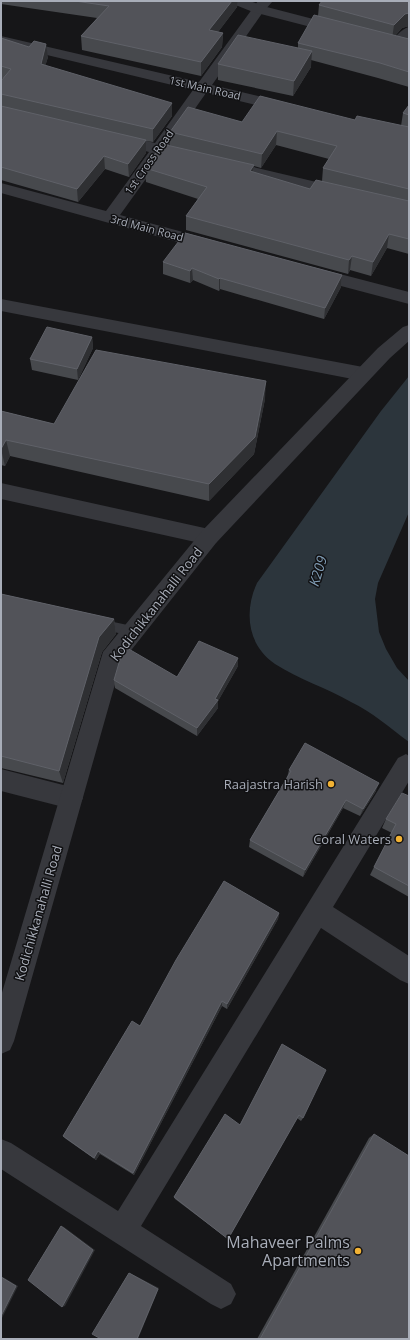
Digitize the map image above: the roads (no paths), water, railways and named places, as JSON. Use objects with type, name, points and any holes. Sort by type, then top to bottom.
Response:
[{"type":"street","points":[[238,1],[262,5],[350,33]]},
{"type":"street","name":"1st Cross Road","points":[[110,218],[202,87],[262,5]]},
{"type":"street","points":[[381,41],[403,47],[409,31]]},
{"type":"street","name":"1st Main Road","points":[[1,40],[302,111]]},
{"type":"street","points":[[106,136],[356,197]]},
{"type":"street","name":"3rd Main Road","points":[[1,188],[225,249]]},
{"type":"street","points":[[302,270],[409,298]]},
{"type":"street","points":[[1,305],[363,374]]},
{"type":"street","name":"Kodichikkanahalli Road","points":[[1,1041],[111,659],[209,537],[363,374],[409,331]]},
{"type":"street","points":[[1,491],[209,537]]},
{"type":"street","points":[[122,1231],[406,765]]},
{"type":"street","points":[[1,780],[71,798]]},
{"type":"street","points":[[317,911],[409,971]]},
{"type":"street","points":[[1,1153],[220,1294]]},
{"type":"lane","points":[[90,622],[132,631]]},
{"type":"water","name":"K209","points":[[409,376],[409,512],[378,583],[375,599],[379,632],[386,649],[397,668],[409,681],[409,742],[374,715],[359,706],[275,664],[259,647],[254,637],[251,627],[250,605],[257,583],[381,411]]},
{"type":"place","name":"Raajastra Harish","points":[[331,784]]},
{"type":"place","name":"Coral Waters","points":[[399,839]]},
{"type":"place","name":"Mahaveer Palms Apartments","points":[[358,1251]]}]
